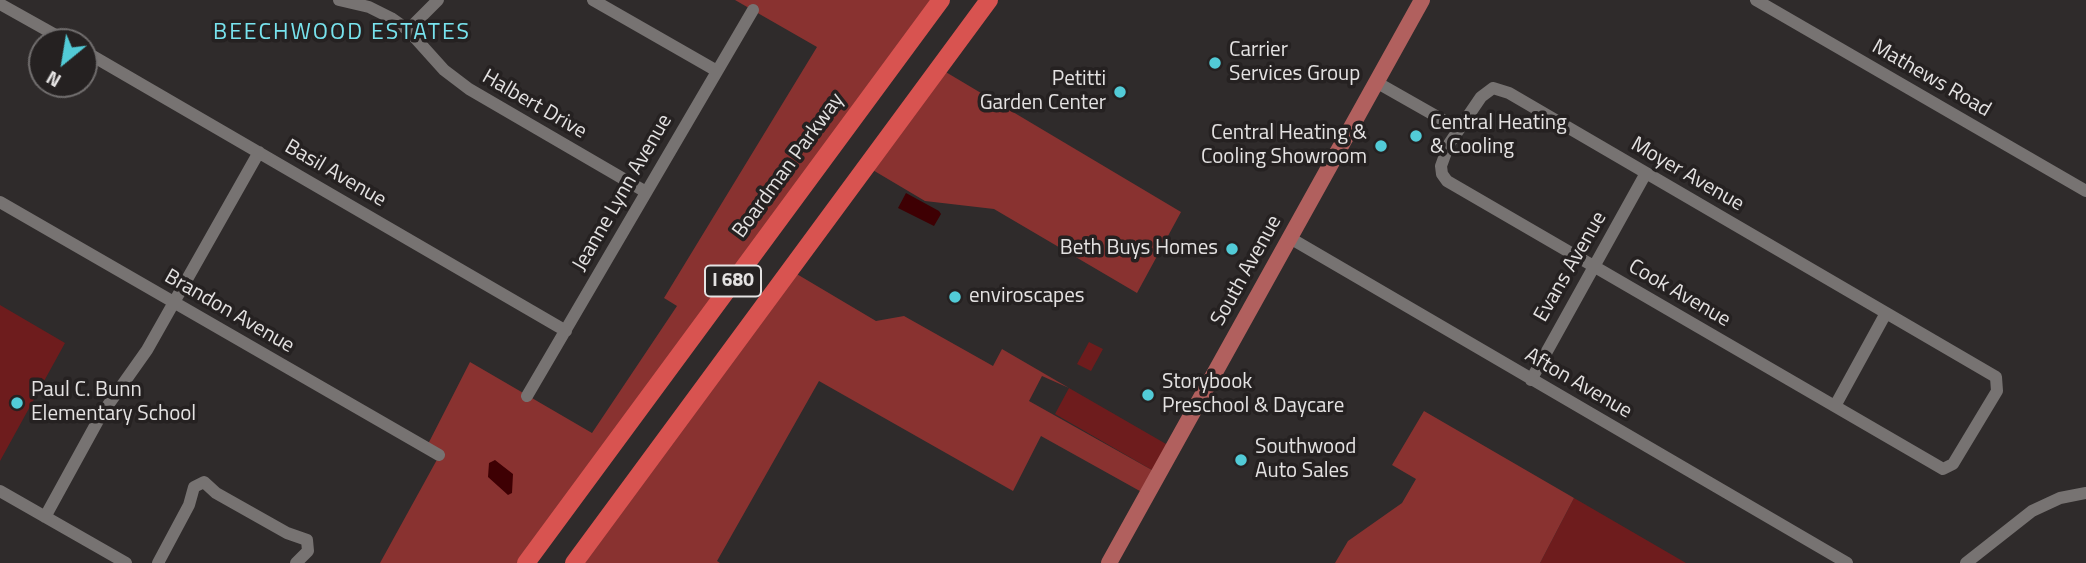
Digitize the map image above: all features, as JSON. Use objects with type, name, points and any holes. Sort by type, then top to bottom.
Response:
[{"type":"highway","name":"Boardman Parkway","points":[[526,563],[941,0]]},
{"type":"highway","name":"I 680","points":[[574,563],[989,0]]},
{"type":"main road","name":"South Avenue","points":[[1109,563],[1422,0]]},
{"type":"street","name":"Halbert Drive","points":[[340,0],[382,13],[408,30],[444,70],[469,89],[646,192]]},
{"type":"street","points":[[408,30],[438,0]]},
{"type":"street","points":[[593,0],[717,71]]},
{"type":"street","name":"Mathews Road","points":[[1756,0],[2086,191]]},
{"type":"street","points":[[0,4],[43,28]]},
{"type":"street","name":"Jeanne Lynn Avenue","points":[[527,396],[753,10]]},
{"type":"street","name":"Basil Avenue","points":[[98,59],[566,331]]},
{"type":"street","points":[[1376,82],[1457,128]]},
{"type":"street","name":"Moyer Avenue","points":[[1457,128],[1487,92],[1501,89],[1996,377],[1997,391],[1953,464],[1942,469]]},
{"type":"street","name":"Cook Avenue","points":[[1457,128],[1441,166],[1447,181],[1942,469]]},
{"type":"street","points":[[45,517],[101,415],[129,380],[259,152]]},
{"type":"street","name":"Evans Avenue","points":[[1531,380],[1646,173]]},
{"type":"street","name":"Brandon Avenue","points":[[0,202],[439,455]]},
{"type":"street","name":"Afton Avenue","points":[[1290,237],[1847,563]]},
{"type":"street","points":[[1835,406],[1886,313]]},
{"type":"street","points":[[158,563],[189,505],[194,487],[200,482],[287,533],[305,538],[309,544],[307,551],[296,563]]},
{"type":"street","points":[[0,491],[127,563]]},
{"type":"street","points":[[1966,563],[2041,506],[2086,493]]},
{"type":"shaded area","points":[[735,0],[941,0],[526,563],[380,563],[439,456],[426,448],[470,362],[592,433],[677,306],[664,298],[817,47]]},
{"type":"shaded area","points":[[939,68],[1181,212],[1137,293],[994,209],[925,201],[866,166]]},
{"type":"shaded area","points":[[906,193],[939,211],[941,214],[934,226],[898,208]]},
{"type":"shaded area","points":[[790,270],[876,321],[904,316],[993,366],[1002,349],[1069,388],[1042,376],[1029,401],[1159,474],[1147,495],[1041,436],[1013,491],[819,381],[717,561],[720,563],[574,563]]},
{"type":"shaded area","name":"Paul C. Bunn Elementary School","points":[[0,305],[65,343],[0,461]]},
{"type":"shaded area","points":[[1089,342],[1103,349],[1091,371],[1077,364]]},
{"type":"shaded area","points":[[1069,388],[1173,448],[1159,474],[1055,414]]},
{"type":"shaded area","points":[[1424,411],[1574,498],[1540,563],[1335,563],[1348,541],[1402,503],[1416,479],[1392,465]]},
{"type":"shaded area","points":[[495,460],[513,474],[512,493],[508,495],[488,477],[489,463]]},
{"type":"shaded area","points":[[1574,498],[1686,563],[1540,563]]},
{"type":"place","name":"Carrier Services Group","points":[[1215,63]]},
{"type":"place","name":"Petitti Garden Center","points":[[1120,92]]},
{"type":"place","name":"Central Heating & Cooling","points":[[1416,136]]},
{"type":"place","name":"Central Heating & Cooling Showroom","points":[[1381,146]]},
{"type":"place","name":"Beth Buys Homes","points":[[1232,249]]},
{"type":"place","name":"enviroscapes","points":[[955,297]]},
{"type":"place","name":"Storybook Preschool & Daycare","points":[[1148,395]]},
{"type":"place","name":"Paul C. Bunn Elementary School","points":[[17,403]]},
{"type":"place","name":"Southwood Auto Sales","points":[[1241,460]]},
{"type":"district","name":"BEECHWOOD ESTATES","points":[[342,33]]}]
